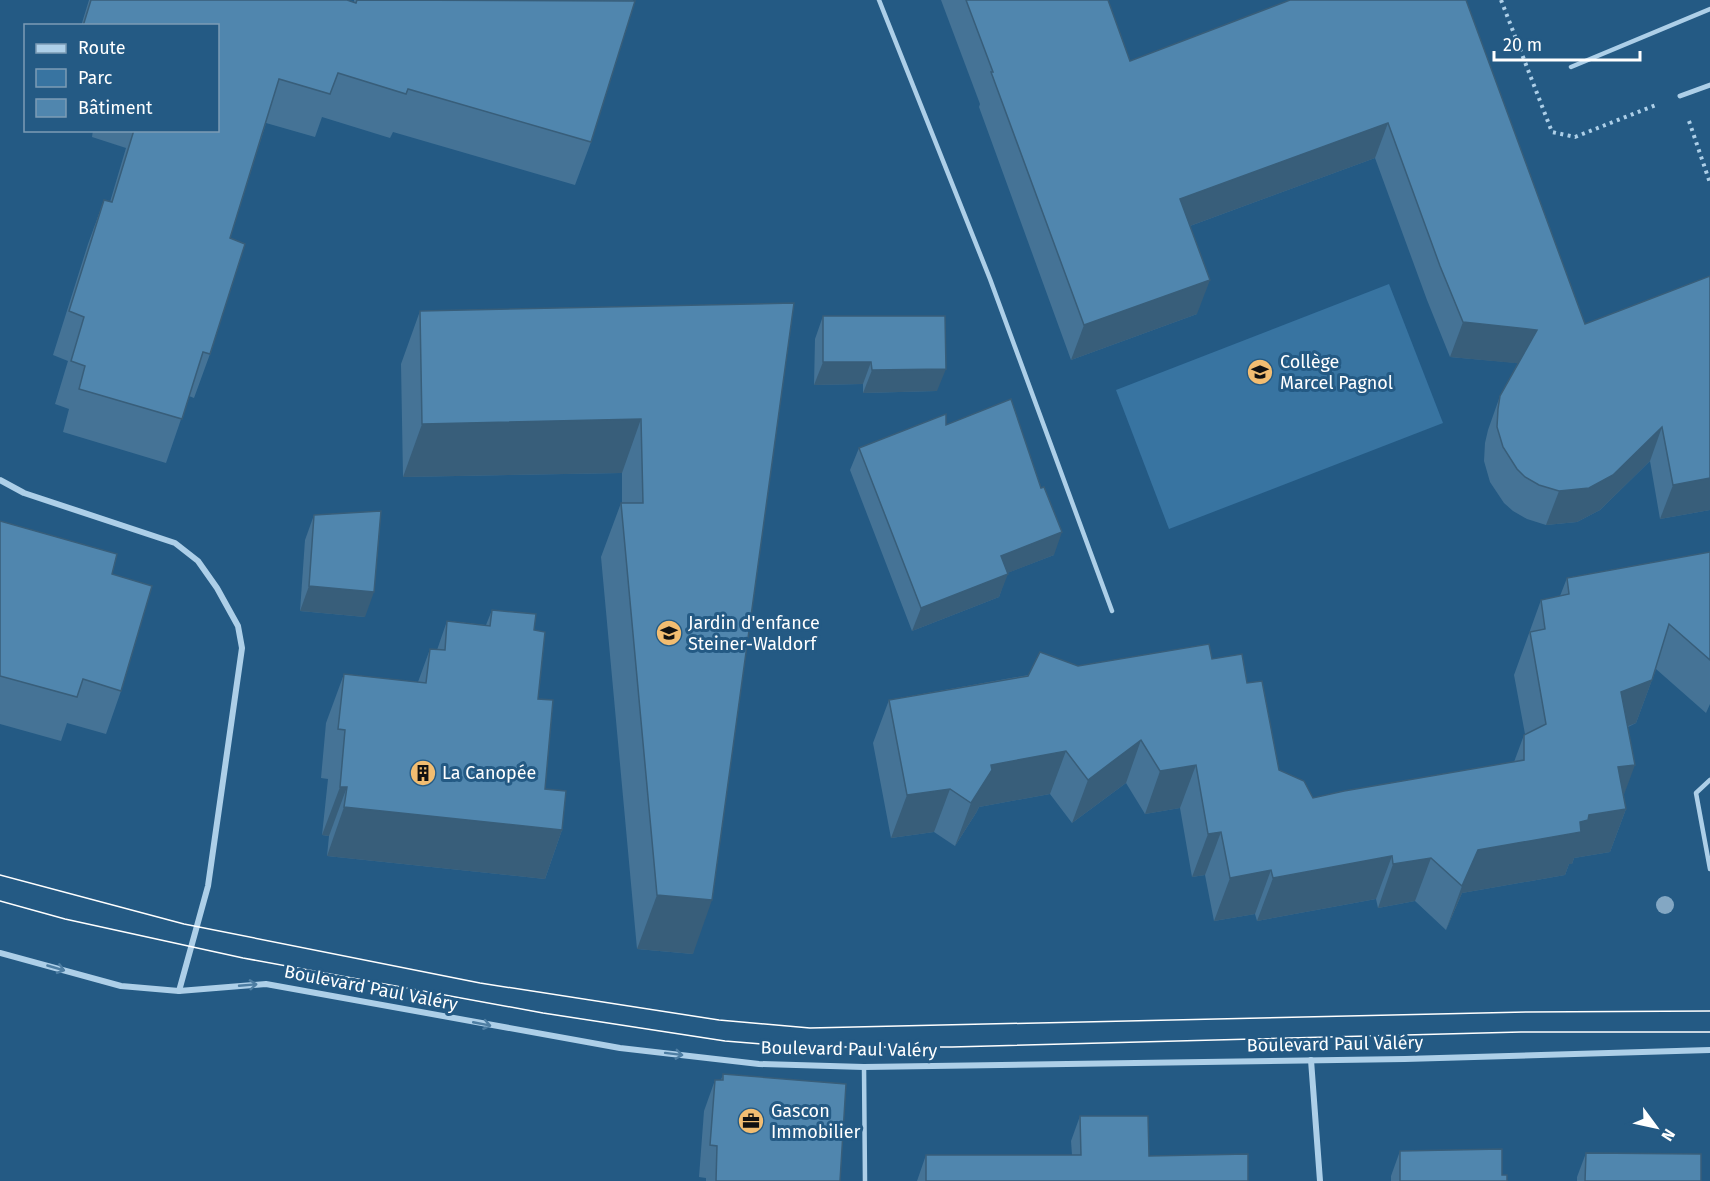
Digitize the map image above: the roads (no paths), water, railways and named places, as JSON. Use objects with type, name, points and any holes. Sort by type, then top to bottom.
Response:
[{"type":"street","points":[[1680,96],[1710,85]]},
{"type":"street","points":[[0,480],[24,493],[175,543],[198,561],[217,588],[238,626],[242,648],[208,886],[179,991]]},
{"type":"street","name":"Boulevard Paul Valéry","points":[[0,952],[121,986],[179,991],[266,984],[620,1048],[759,1064],[864,1067],[1311,1060],[1710,1050]]},
{"type":"street","points":[[1311,1060],[1320,1181]]},
{"type":"lane","points":[[879,0],[990,279],[1112,611]]},
{"type":"lane","points":[[1571,67],[1710,9]]},
{"type":"lane","points":[[1710,780],[1696,793],[1710,869]]},
{"type":"lane","points":[[864,1067],[865,1181]]},
{"type":"tram line","points":[[0,875],[184,924],[480,983],[719,1020],[810,1028],[1527,1012],[1710,1011]]},
{"type":"tram line","points":[[0,901],[65,919],[243,958],[543,1013],[725,1041],[762,1044],[804,1047],[952,1047],[1521,1032],[1710,1032]]},
{"type":"place","name":"Collège Marcel Pagnol","points":[[1260,372]]},
{"type":"place","name":"Jardin d'enfance Steiner-Waldorf","points":[[669,633]]},
{"type":"place","name":"La Canopée","points":[[423,773]]},
{"type":"place","name":"Gascon Immobilier","points":[[751,1121]]}]
